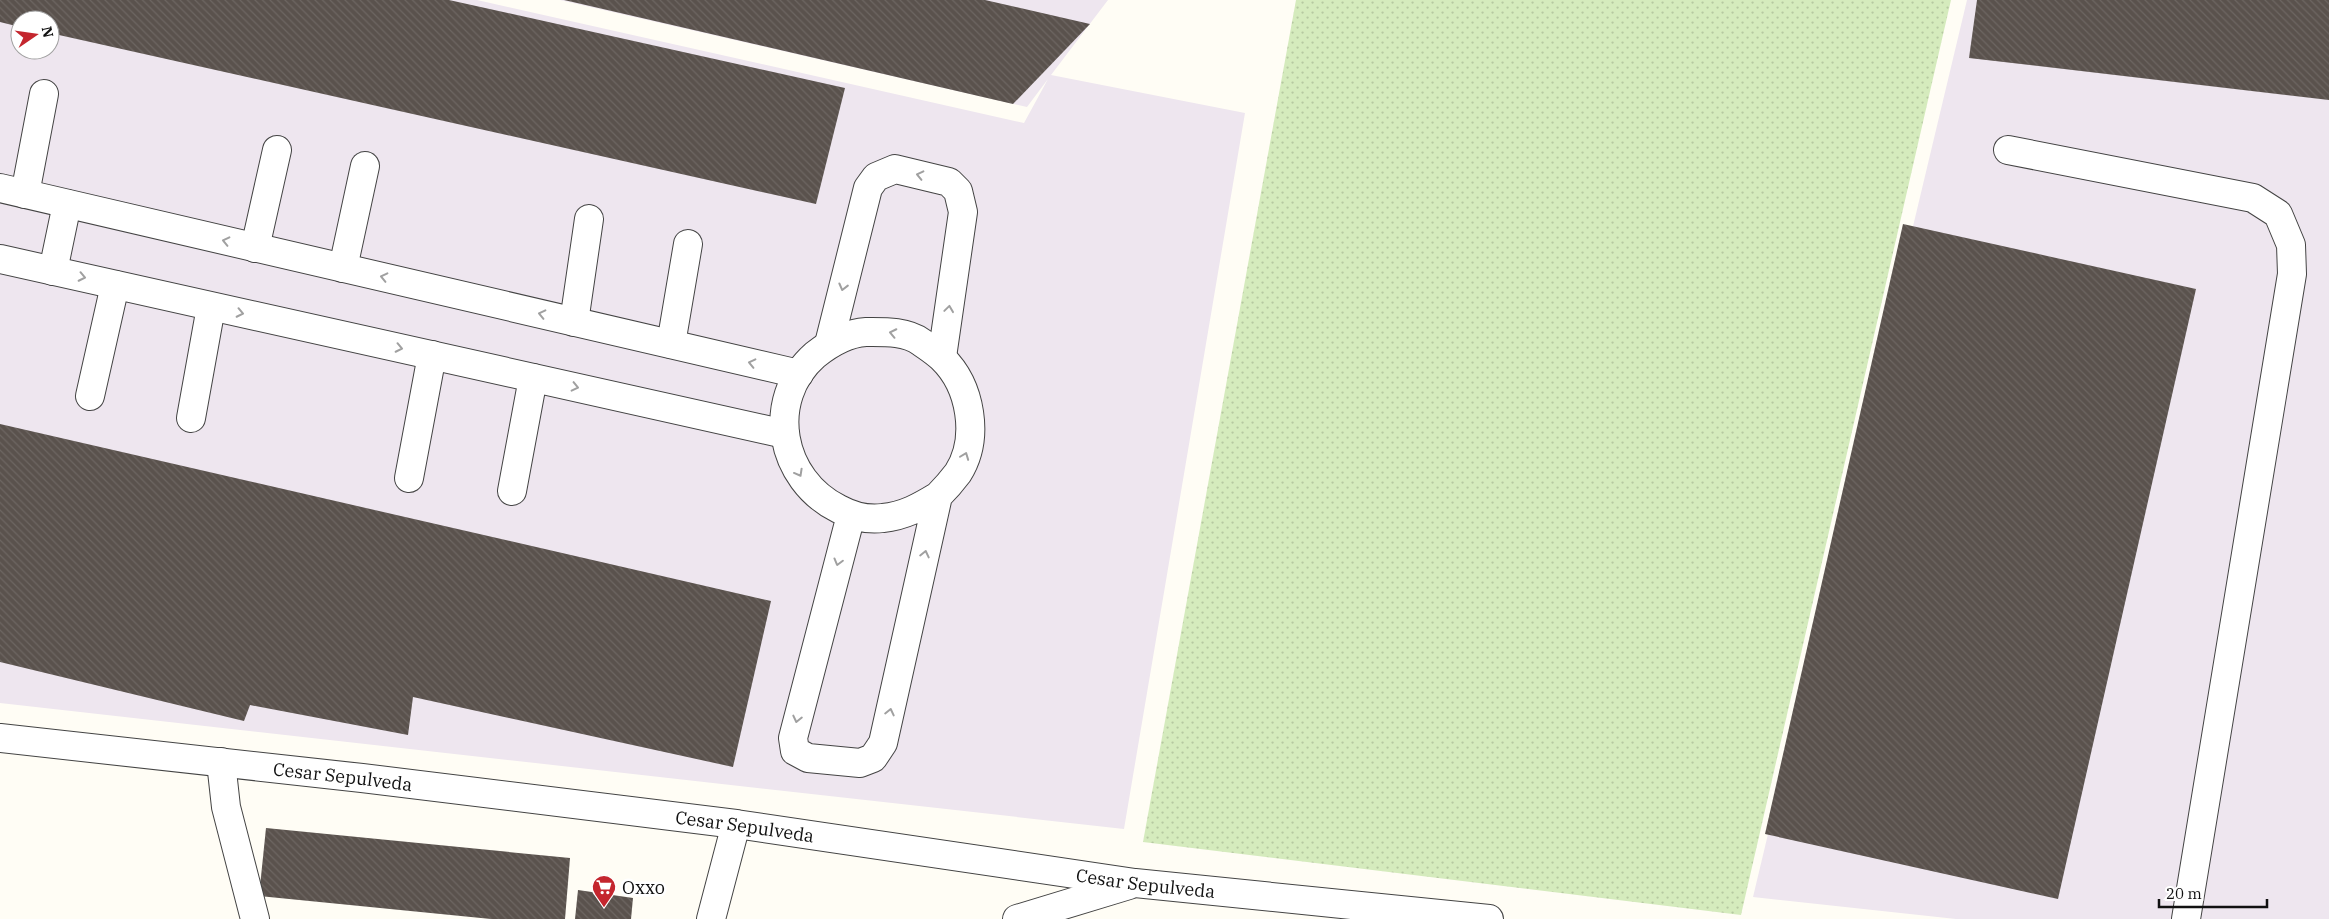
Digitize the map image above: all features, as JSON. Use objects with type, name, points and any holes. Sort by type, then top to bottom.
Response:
[{"type":"street","points":[[44,94],[12,191],[799,374]]},
{"type":"street","points":[[255,248],[277,150]]},
{"type":"street","points":[[2008,150],[2253,198],[2278,214],[2291,245],[2292,274],[2186,919]]},
{"type":"street","points":[[343,268],[365,166]]},
{"type":"street","points":[[828,344],[868,188],[876,177],[894,169],[949,182],[958,191],[963,212],[942,358]]},
{"type":"street","points":[[53,271],[67,204]]},
{"type":"street","points":[[574,322],[589,219]]},
{"type":"street","points":[[671,344],[688,244]]},
{"type":"street","points":[[0,259],[785,434]]},
{"type":"street","points":[[90,396],[115,285]]},
{"type":"street","points":[[191,418],[211,306]]},
{"type":"street","points":[[888,331],[917,340],[942,358],[961,382],[970,412],[969,443],[958,472],[938,496],[912,512],[882,519],[851,515],[823,501],[801,479],[787,451],[783,421],[790,390],[805,364],[828,344],[857,333],[888,331]]},
{"type":"street","points":[[409,478],[432,355]]},
{"type":"street","points":[[512,491],[533,378]]},
{"type":"street","points":[[851,515],[793,738],[795,751],[808,758],[860,763],[873,758],[883,743],[938,496]]},
{"type":"street","name":"Cesar Sepulveda","points":[[0,738],[221,762],[736,824],[1135,883],[1490,919]]},
{"type":"street","points":[[221,762],[226,807],[255,919]]},
{"type":"street","points":[[711,919],[736,824]]},
{"type":"street","points":[[1017,919],[1135,883]]},
{"type":"shaded area","points":[[0,0],[477,0],[1024,123],[1048,79],[1027,107],[560,0],[1108,0],[1051,75],[1245,113],[1124,829],[0,703]]},
{"type":"shaded area","points":[[1967,0],[2329,0],[2329,919],[1956,919],[1753,897]]},
{"type":"green space","points":[[1296,0],[1951,0],[1741,915],[1143,842]]},
{"type":"building","points":[[0,0],[449,0],[845,88],[816,204],[60,35],[60,10],[10,10],[10,24],[0,22]]},
{"type":"building","points":[[564,0],[985,0],[1090,24],[1013,104]]},
{"type":"building","points":[[1977,0],[2329,0],[2329,100],[1969,58]]},
{"type":"building","points":[[1903,224],[2196,289],[2058,899],[1765,834]]},
{"type":"building","points":[[0,424],[771,601],[733,767],[413,697],[408,735],[250,705],[244,721],[0,662]]},
{"type":"building","points":[[266,828],[570,858],[565,919],[491,919],[259,896]]},
{"type":"building","name":"Oxxo","points":[[578,890],[633,898],[631,919],[575,919]]},
{"type":"place","name":"Oxxo","points":[[604,908]]}]
